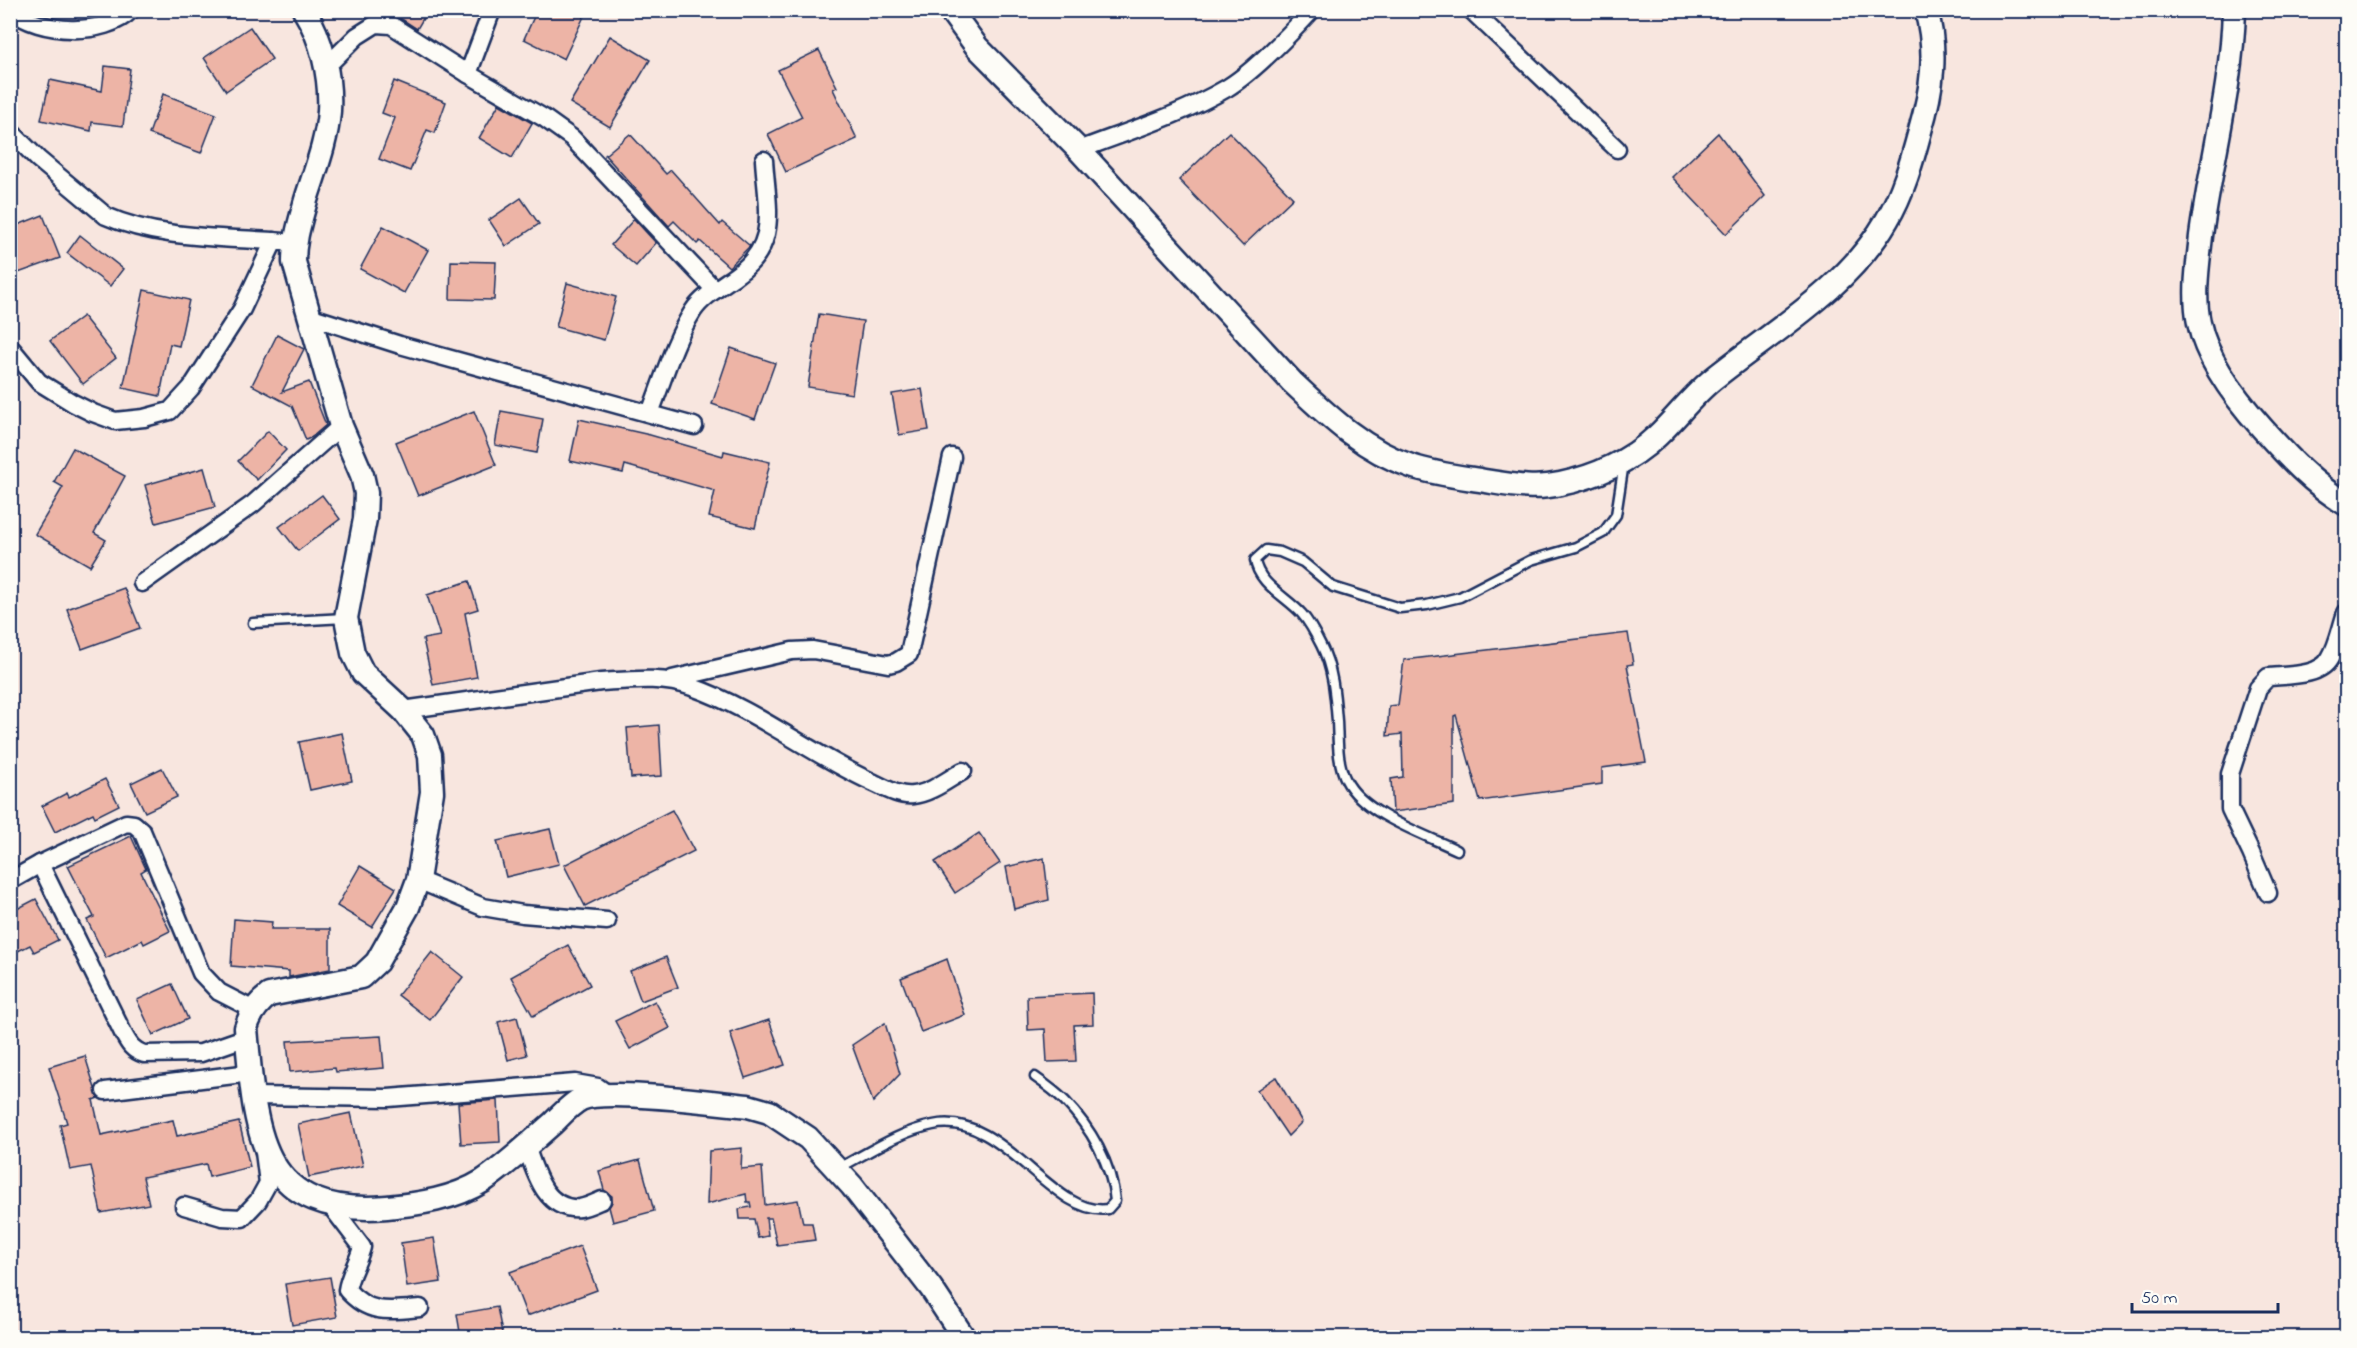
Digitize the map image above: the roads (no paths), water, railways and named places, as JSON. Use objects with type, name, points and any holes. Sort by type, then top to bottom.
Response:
[{"type":"street","points":[[11,10],[39,24],[82,30],[97,29],[116,22],[131,10]]},
{"type":"street","points":[[12,354],[39,382],[73,404],[115,421],[144,418],[170,411],[191,388],[284,242],[325,135],[329,110],[326,68],[315,28],[304,10]]},
{"type":"street","points":[[468,74],[492,10]]},
{"type":"street","points":[[950,10],[977,47],[1079,150],[1292,382],[1327,415],[1363,443],[1409,466],[1444,475],[1536,488],[1560,485],[1596,475],[1625,459],[1655,438],[1711,381],[1817,300],[1860,258],[1887,220],[1911,162],[1930,96],[1933,50],[1926,10]]},
{"type":"street","points":[[1079,150],[1178,113],[1229,87],[1289,35],[1312,10]]},
{"type":"street","points":[[1471,10],[1617,149]]},
{"type":"street","points":[[2234,10],[2234,47],[2205,206],[2196,283],[2199,323],[2212,356],[2251,416],[2279,448],[2307,474],[2346,504]]},
{"type":"street","points":[[326,68],[357,36],[376,24],[391,25],[406,33],[468,74],[544,118],[572,138],[715,290]]},
{"type":"street","points":[[10,131],[38,159],[106,216],[136,226],[189,235],[284,242]]},
{"type":"street","points":[[650,413],[693,310],[715,290],[751,265],[760,251],[769,227],[764,160]]},
{"type":"street","points":[[284,242],[294,262],[341,426],[362,475],[366,493],[365,519],[346,618],[356,663],[373,684],[403,710],[427,744],[432,792],[417,880],[408,907],[377,962],[360,977],[268,995],[249,1018],[247,1037],[252,1096],[269,1158],[290,1186],[306,1196],[330,1205],[372,1208],[419,1204],[451,1195],[482,1181],[581,1099],[609,1095],[748,1106],[769,1112],[808,1138],[852,1186],[924,1278],[964,1338]]},
{"type":"street","points":[[309,316],[400,345],[694,426]]},
{"type":"street","points":[[142,583],[253,504],[341,426]]},
{"type":"street","points":[[665,681],[792,651],[813,650],[888,664],[897,662],[909,654],[952,457]]},
{"type":"street","points":[[2268,893],[2230,809],[2230,774],[2258,688],[2268,677],[2298,674],[2322,668],[2330,659],[2346,613]]},
{"type":"street","points":[[403,710],[601,682],[665,681],[691,686],[718,699],[845,770],[892,792],[912,795],[930,790],[963,771]]},
{"type":"street","points":[[10,881],[126,823],[140,827],[201,973],[219,992],[254,1010]]},
{"type":"street","points":[[40,864],[126,1039],[136,1051],[144,1054],[201,1053],[247,1037]]},
{"type":"street","points":[[417,880],[483,907],[523,914],[607,921]]},
{"type":"street","points":[[105,1091],[250,1073]]},
{"type":"street","points":[[252,1096],[388,1098],[575,1083],[598,1087],[609,1095]]},
{"type":"street","points":[[184,1206],[222,1217],[242,1218],[258,1201],[268,1183],[261,1130]]},
{"type":"street","points":[[526,1146],[539,1183],[552,1199],[568,1207],[581,1208],[602,1200]]},
{"type":"street","points":[[330,1205],[362,1247],[358,1264],[348,1278],[347,1290],[355,1300],[376,1311],[420,1308]]},
{"type":"lane","points":[[1457,850],[1365,803],[1351,788],[1345,779],[1341,764],[1334,688],[1322,647],[1302,614],[1263,579],[1256,568],[1255,560],[1266,550],[1280,552],[1303,562],[1333,587],[1400,608],[1427,605],[1460,597],[1531,560],[1576,547],[1603,533],[1616,516],[1625,459]]},
{"type":"lane","points":[[253,623],[346,618]]},
{"type":"lane","points":[[837,1170],[902,1135],[934,1125],[955,1123],[975,1129],[985,1135],[1082,1207],[1100,1211],[1108,1209],[1115,1201],[1113,1183],[1104,1160],[1069,1106],[1035,1077]]}]
